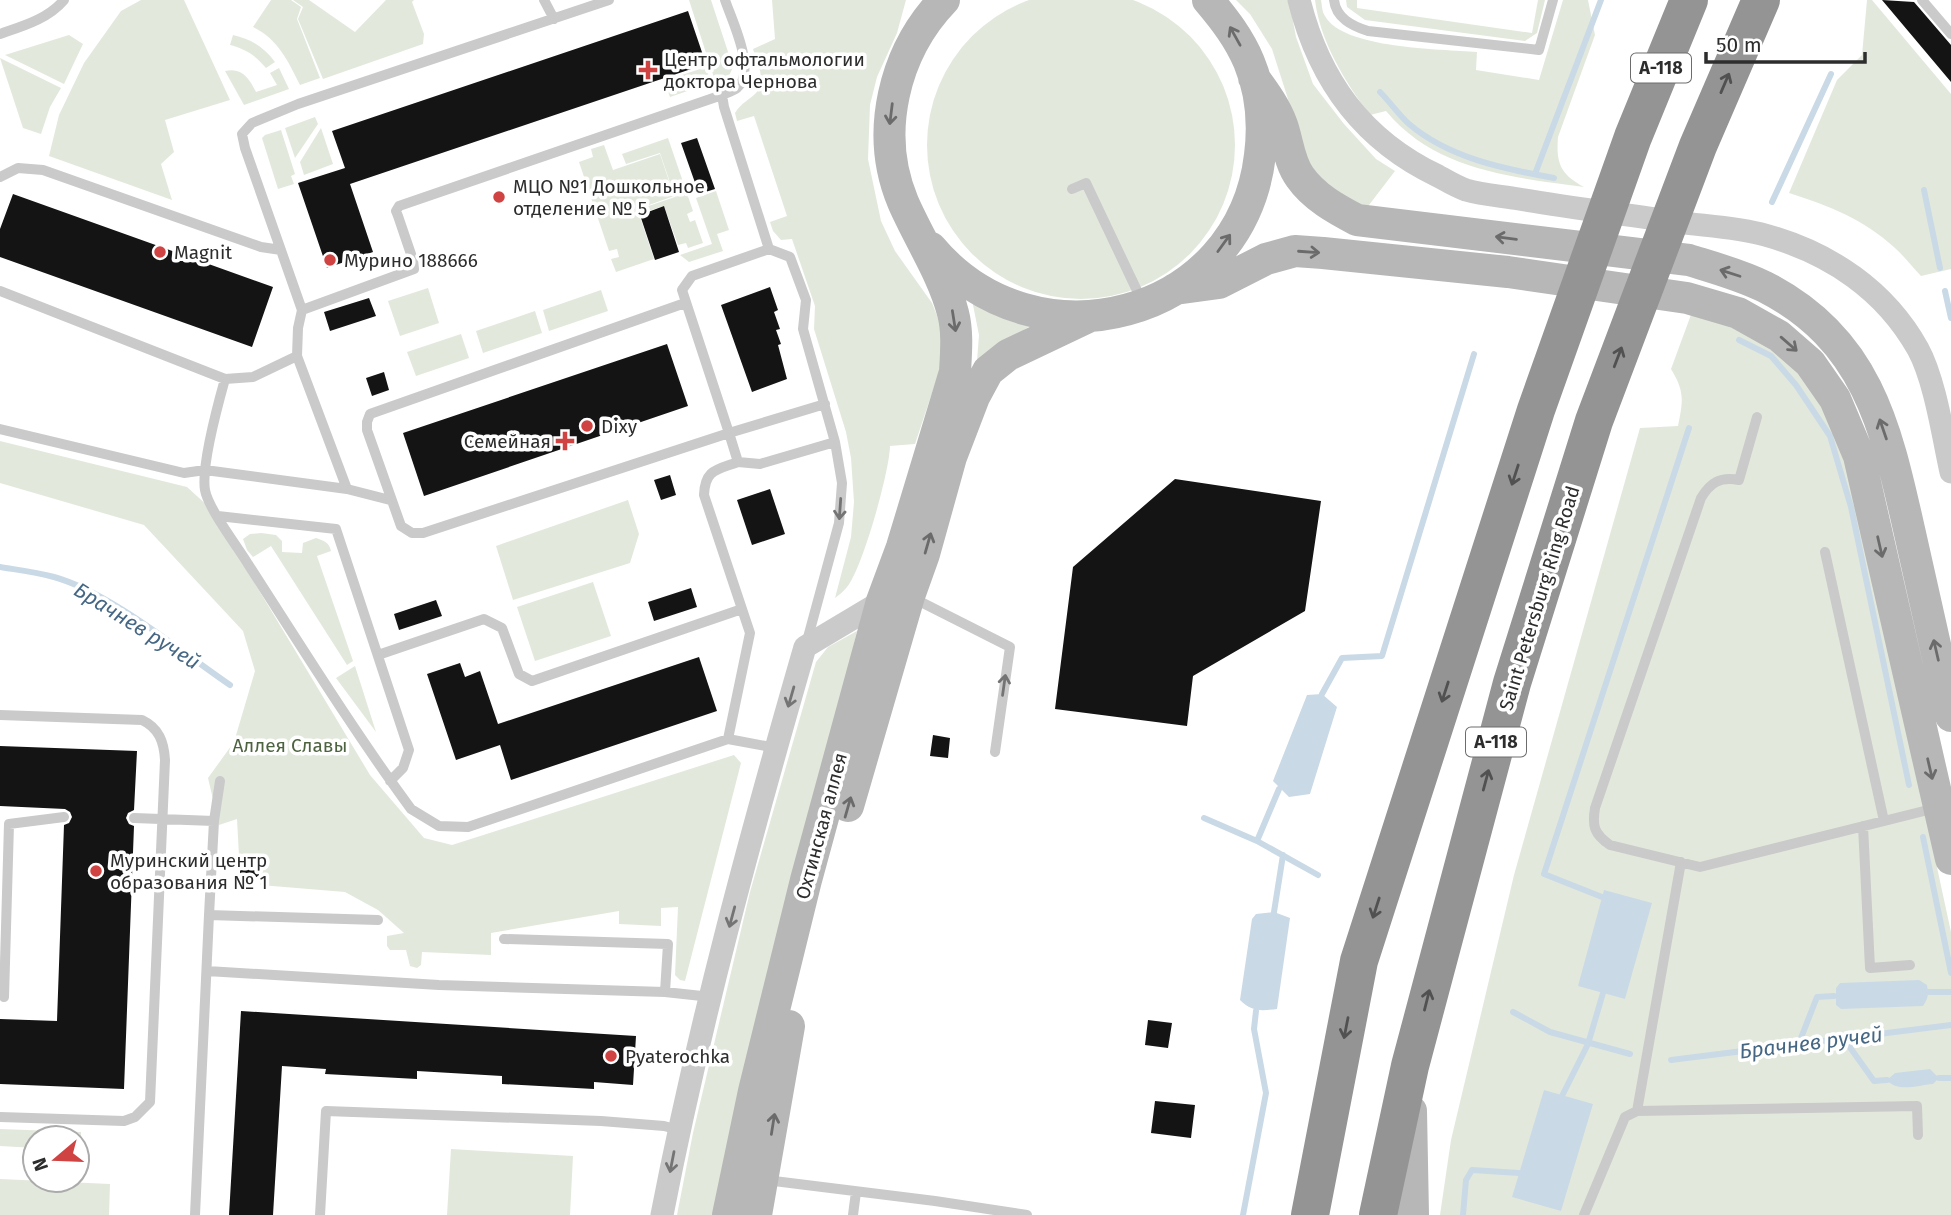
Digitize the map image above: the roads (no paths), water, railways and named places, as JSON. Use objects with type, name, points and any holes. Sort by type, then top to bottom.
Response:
[{"type":"highway","name":"А-118","points":[[1310,1215],[1359,961],[1536,410],[1633,137],[1689,0]]},
{"type":"highway","name":"Saint Petersburg Ring Road","points":[[1378,1215],[1410,1066],[1512,683],[1594,421],[1698,146],[1761,0]]},
{"type":"street","points":[[921,235],[946,265],[977,289],[1012,307],[1049,316],[1088,317],[1117,313],[1144,305],[1175,289],[1199,271],[1220,249],[1237,224],[1250,197],[1259,168],[1262,138],[1261,107],[1248,61],[1230,27],[1208,0]]},
{"type":"street","points":[[1299,0],[1307,31],[1324,72],[1348,108],[1380,139],[1417,167],[1466,190],[1763,234],[1814,251],[1848,271],[1883,303],[1919,351],[1936,407],[1951,472]]},
{"type":"street","points":[[932,5],[908,49],[899,73],[889,124],[892,163],[902,201],[921,235],[953,314],[957,344],[955,372],[942,450]]},
{"type":"street","points":[[1254,78],[1282,124],[1288,151],[1299,176],[1331,207],[1357,220],[1689,260],[1764,286],[1790,302],[1828,334],[1856,368],[1874,400],[1889,446],[1951,716]]},
{"type":"street","points":[[1175,289],[1219,283],[1266,259],[1295,251],[1323,253],[1508,272],[1687,298],[1738,313],[1779,336],[1810,363],[1835,399],[1859,456],[1951,859]]},
{"type":"street","points":[[942,450],[988,371],[1018,350],[1088,317]]},
{"type":"street","name":"Охтинская аллея","points":[[756,1215],[788,1032],[895,599],[902,547],[942,450]]},
{"type":"street","points":[[662,1215],[679,1130],[712,997],[805,647],[895,599]]},
{"type":"street","name":"Охтинская аллея","points":[[728,1215],[754,1091],[806,880],[895,599]]},
{"type":"street","points":[[1410,1066],[1413,1215]]},
{"type":"lane","points":[[0,34],[29,24],[55,10],[64,0]]},
{"type":"lane","points":[[544,0],[554,19]]},
{"type":"lane","points":[[347,489],[297,356],[302,310],[242,134],[252,123],[298,104],[609,0]]},
{"type":"lane","points":[[302,310],[414,269],[398,216],[399,206],[738,88],[746,74],[742,48],[725,0]]},
{"type":"lane","points":[[1334,0],[1335,8],[1344,19],[1355,27],[1368,31],[1539,50],[1553,0]]},
{"type":"lane","points":[[1922,0],[1951,34]]},
{"type":"lane","points":[[1938,19],[1951,21]]},
{"type":"lane","points":[[722,95],[769,249]]},
{"type":"lane","points":[[0,177],[18,167],[43,170],[261,247],[281,250]]},
{"type":"lane","points":[[1072,189],[1086,183],[1144,305]]},
{"type":"lane","points":[[738,462],[682,290],[692,276],[769,249],[790,257],[806,300],[803,329],[835,442],[842,483],[839,523],[805,647]]},
{"type":"lane","points":[[0,291],[225,379],[253,377],[297,356]]},
{"type":"lane","points":[[685,303],[370,414],[366,422],[367,430],[401,526],[412,533],[423,533],[825,404]]},
{"type":"lane","points":[[225,379],[205,470],[205,491],[299,644],[411,809],[439,826],[468,827],[728,739],[776,748]]},
{"type":"lane","points":[[1757,417],[1739,480],[1728,478],[1717,481],[1708,486],[1701,498],[1592,822],[1597,836],[1610,845],[1700,867],[1939,807]]},
{"type":"lane","points":[[0,429],[184,473],[205,470],[347,489],[390,500]]},
{"type":"lane","points":[[728,739],[750,633],[732,586],[704,495],[704,480],[710,473],[738,462],[760,464],[835,442]]},
{"type":"lane","points":[[218,516],[336,529],[409,750],[404,768],[390,781]]},
{"type":"lane","points":[[1825,552],[1884,821]]},
{"type":"lane","points":[[895,599],[1010,648],[995,752]]},
{"type":"lane","points":[[378,654],[484,619],[502,628],[519,674],[532,681],[742,609]]},
{"type":"lane","points":[[0,715],[131,719],[151,724],[159,733],[164,747],[150,1102],[135,1117],[124,1121],[0,1117]]},
{"type":"lane","points":[[195,1215],[214,821],[220,781]]},
{"type":"lane","points":[[4,997],[9,824],[64,817]]},
{"type":"lane","points":[[134,818],[214,821]]},
{"type":"lane","points":[[1863,826],[1870,968],[1910,965]]},
{"type":"lane","points":[[1637,1111],[1681,862]]},
{"type":"lane","points":[[209,915],[378,920]]},
{"type":"lane","points":[[504,939],[668,944],[665,992]]},
{"type":"lane","points":[[207,971],[439,985],[665,992],[712,997]]},
{"type":"lane","points":[[1584,1215],[1625,1117],[1637,1111],[1917,1106],[1918,1135]]},
{"type":"lane","points":[[320,1215],[326,1111],[601,1121],[664,1126],[679,1130]]},
{"type":"lane","points":[[763,1179],[935,1200],[1027,1215]]},
{"type":"lane","points":[[853,1215],[856,1192]]},
{"type":"water","points":[[1322,694],[1337,707],[1310,794],[1289,797],[1273,781],[1307,695]]},
{"type":"water","points":[[1604,890],[1652,903],[1625,999],[1578,986]]},
{"type":"water","points":[[1274,912],[1290,918],[1277,1009],[1257,1010],[1240,1000],[1252,919],[1256,914]]},
{"type":"water","points":[[1919,980],[1928,988],[1928,996],[1923,1006],[1841,1009],[1836,1005],[1836,988],[1840,983]]},
{"type":"water","points":[[1930,1069],[1939,1078],[1933,1084],[1902,1087],[1887,1080],[1895,1073]]},
{"type":"water","points":[[1544,1090],[1593,1104],[1561,1211],[1512,1197]]},
{"type":"waterway","points":[[1535,174],[1601,0]]},
{"type":"waterway","points":[[1772,202],[1831,74]]},
{"type":"waterway","points":[[1380,92],[1409,124],[1442,146],[1497,166],[1554,178]]},
{"type":"waterway","points":[[1924,190],[1940,268]]},
{"type":"waterway","points":[[1945,291],[1951,318]]},
{"type":"waterway","points":[[1739,340],[1771,356],[1796,385],[1830,436],[1851,507],[1909,785]]},
{"type":"waterway","points":[[1322,694],[1342,658],[1382,656],[1474,354]]},
{"type":"waterway","points":[[1602,897],[1544,874],[1689,428]]},
{"type":"waterway","name":"Брачнев ручей","points":[[0,567],[54,577],[99,596],[145,624],[230,685]]},
{"type":"waterway","points":[[1257,841],[1279,789]]},
{"type":"waterway","points":[[1204,818],[1257,841],[1318,875]]},
{"type":"waterway","points":[[1923,837],[1951,973]]},
{"type":"waterway","points":[[1274,912],[1283,855]]},
{"type":"waterway","points":[[1929,992],[1951,992]]},
{"type":"waterway","name":"Брачнев ручей","points":[[1562,1096],[1588,1044],[1603,993]]},
{"type":"waterway","points":[[1799,1043],[1817,997],[1834,996]]},
{"type":"waterway","points":[[1243,1215],[1266,1093],[1254,1029],[1256,1011]]},
{"type":"waterway","name":"Брачнев ручей","points":[[1513,1012],[1550,1032],[1630,1054]]},
{"type":"waterway","name":"Брачнев ручей","points":[[1671,1060],[1951,1025]]},
{"type":"waterway","points":[[1844,1039],[1874,1081],[1887,1080]]},
{"type":"waterway","points":[[1939,1078],[1951,1078]]},
{"type":"waterway","points":[[1463,1215],[1466,1180],[1472,1170],[1519,1173]]},
{"type":"place","name":"Центр офтальмологии доктора Чернова","points":[[648,70]]},
{"type":"place","name":"МЦО №1 Дошкольное отделение № 5","points":[[499,197]]},
{"type":"place","name":"Magnit","points":[[160,252]]},
{"type":"place","name":"Мурино 188666","points":[[330,260]]},
{"type":"place","name":"Dixy","points":[[587,426]]},
{"type":"place","name":"Семейная","points":[[565,441]]},
{"type":"place","name":"Муринский центр образования № 1","points":[[96,871]]},
{"type":"place","name":"Pyaterochka","points":[[611,1056]]},
{"type":"park label","name":"Аллея Славы","points":[[290,745]]}]
